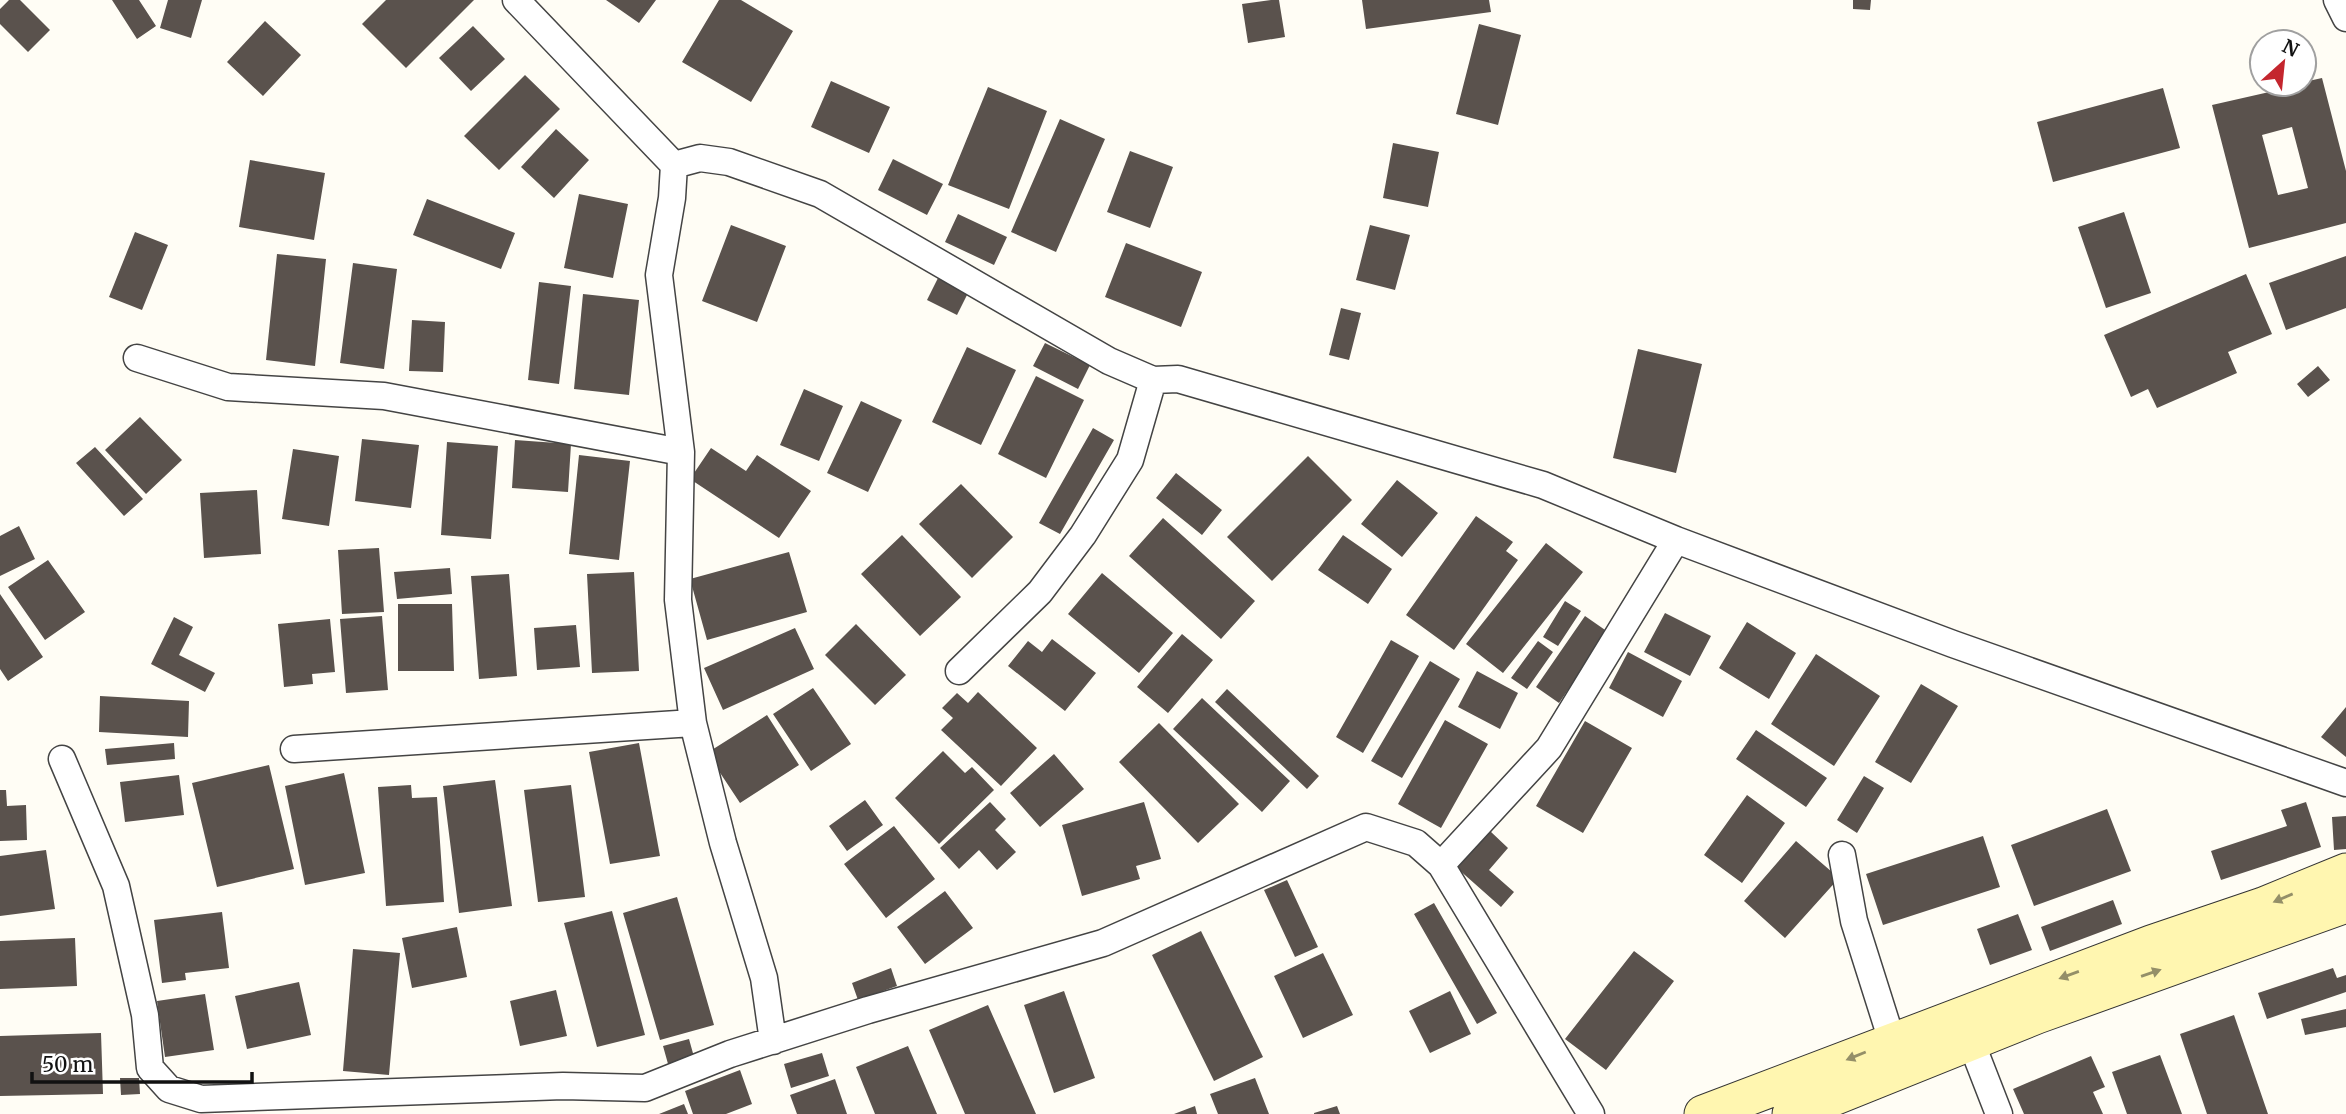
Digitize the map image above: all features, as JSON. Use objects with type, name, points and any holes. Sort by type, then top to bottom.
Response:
[{"type":"main road","points":[[1703,1114],[2151,944],[2263,906],[2346,872]]},
{"type":"main road","points":[[1791,1114],[2037,1015],[2346,904]]},
{"type":"street","points":[[516,0],[674,165],[659,275],[681,452],[678,600],[693,723],[723,843],[764,978],[773,1041]]},
{"type":"street","points":[[2337,0],[2346,18]]},
{"type":"street","points":[[674,165],[700,158],[729,162],[820,194],[1109,361],[1153,380],[1178,379],[1543,485],[1676,540],[1954,644],[2346,783]]},
{"type":"street","points":[[137,358],[228,387],[384,396],[681,452]]},
{"type":"street","points":[[959,671],[1040,592],[1083,535],[1130,460],[1153,380]]},
{"type":"street","points":[[1441,865],[1549,748],[1676,540]]},
{"type":"street","points":[[294,749],[693,723]]},
{"type":"street","points":[[62,759],[116,886],[145,1015],[150,1068],[169,1089],[201,1099],[355,1103],[563,1086],[645,1088],[730,1054],[868,1010],[1103,943],[1366,827],[1416,843],[1441,865],[1591,1114]]},
{"type":"street","points":[[1842,855],[1854,920],[1892,1041]]},
{"type":"street","points":[[1971,1042],[1999,1114]]},
{"type":"building","points":[[9,0],[20,0],[50,30],[28,52],[0,24],[0,9]]},
{"type":"building","points":[[112,0],[139,0],[156,26],[137,39]]},
{"type":"building","points":[[168,0],[202,0],[191,38],[160,28]]},
{"type":"building","points":[[386,0],[474,0],[406,68],[362,24]]},
{"type":"building","points":[[606,0],[656,0],[639,23]]},
{"type":"building","points":[[719,0],[741,0],[793,31],[751,102],[682,62]]},
{"type":"building","points":[[1279,0],[1285,37],[1248,43],[1242,4]]},
{"type":"building","points":[[1362,0],[1489,0],[1491,12],[1366,29]]},
{"type":"building","points":[[1853,0],[1871,0],[1870,10],[1853,9]]},
{"type":"building","points":[[265,21],[301,55],[263,96],[227,62]]},
{"type":"building","points":[[1479,24],[1521,35],[1498,125],[1456,114]]},
{"type":"building","points":[[473,26],[505,59],[471,91],[439,58]]},
{"type":"building","points":[[525,75],[560,109],[499,170],[464,136]]},
{"type":"building","points":[[2322,78],[2346,171],[2346,223],[2249,248],[2212,105],[2248,97],[2318,98],[2318,79]],"holes":[[[2292,127],[2308,188],[2278,195],[2262,135]]]},
{"type":"building","points":[[831,81],[890,107],[869,153],[811,127]]},
{"type":"building","points":[[988,87],[1047,111],[1009,209],[948,185]]},
{"type":"building","points":[[2163,88],[2180,148],[2053,182],[2037,122]]},
{"type":"building","points":[[1060,119],[1105,139],[1056,252],[1011,232]]},
{"type":"building","points":[[556,129],[589,160],[554,198],[521,167]]},
{"type":"building","points":[[1393,143],[1439,152],[1428,207],[1383,198]]},
{"type":"building","points":[[1130,151],[1173,167],[1150,228],[1107,212]]},
{"type":"building","points":[[893,159],[943,184],[927,215],[878,190]]},
{"type":"building","points":[[250,160],[325,173],[314,240],[239,227]]},
{"type":"building","points":[[579,194],[628,204],[613,278],[564,268]]},
{"type":"building","points":[[427,199],[515,233],[501,269],[413,235]]},
{"type":"building","points":[[2124,212],[2151,293],[2106,308],[2078,227]]},
{"type":"building","points":[[958,214],[1007,237],[994,265],[945,242]]},
{"type":"building","points":[[731,225],[786,246],[757,322],[702,301]]},
{"type":"building","points":[[1370,225],[1410,235],[1395,290],[1356,280]]},
{"type":"building","points":[[135,232],[168,245],[142,310],[109,297]]},
{"type":"building","points":[[1126,243],[1202,272],[1181,327],[1105,297]]},
{"type":"building","points":[[277,254],[326,259],[315,366],[266,360]]},
{"type":"building","points":[[2346,256],[2346,308],[2286,330],[2269,283]]},
{"type":"building","points":[[353,263],[397,269],[384,369],[340,363]]},
{"type":"building","points":[[2246,274],[2272,334],[2228,352],[2237,373],[2157,408],[2148,389],[2131,397],[2104,335]]},
{"type":"building","points":[[939,276],[969,291],[957,315],[927,300]]},
{"type":"building","points":[[539,282],[571,286],[559,384],[528,380]]},
{"type":"building","points":[[583,294],[639,300],[629,395],[574,389]]},
{"type":"building","points":[[1341,308],[1361,313],[1349,360],[1329,355]]},
{"type":"building","points":[[412,320],[445,322],[443,372],[409,371]]},
{"type":"building","points":[[1045,343],[1090,365],[1078,389],[1033,366]]},
{"type":"building","points":[[967,347],[1016,370],[981,445],[932,422]]},
{"type":"building","points":[[1638,349],[1702,364],[1676,473],[1613,458]]},
{"type":"building","points":[[2318,366],[2330,380],[2308,397],[2297,384]]},
{"type":"building","points":[[1036,376],[1084,400],[1046,478],[998,454]]},
{"type":"building","points":[[804,389],[843,406],[819,461],[780,445]]},
{"type":"building","points":[[861,401],[902,420],[868,492],[827,473]]},
{"type":"building","points":[[140,417],[182,460],[146,494],[105,450]]},
{"type":"building","points":[[1093,428],[1114,440],[1060,534],[1039,523]]},
{"type":"building","points":[[362,439],[419,445],[411,508],[355,501]]},
{"type":"building","points":[[515,440],[571,444],[568,492],[512,488]]},
{"type":"building","points":[[447,442],[498,446],[491,539],[441,535]]},
{"type":"building","points":[[95,447],[143,499],[124,516],[76,463]]},
{"type":"building","points":[[711,448],[746,471],[757,455],[811,491],[779,538],[690,479]]},
{"type":"building","points":[[293,449],[339,456],[329,526],[282,519]]},
{"type":"building","points":[[579,455],[630,461],[619,560],[569,554]]},
{"type":"building","points":[[1308,456],[1352,500],[1272,581],[1227,537]]},
{"type":"building","points":[[1176,473],[1222,510],[1202,535],[1156,498]]},
{"type":"building","points":[[1397,480],[1438,513],[1402,557],[1361,524]]},
{"type":"building","points":[[961,484],[1013,537],[972,578],[919,524]]},
{"type":"building","points":[[257,490],[261,554],[204,558],[200,493]]},
{"type":"building","points":[[1476,516],[1513,542],[1506,551],[1518,560],[1454,650],[1406,615]]},
{"type":"building","points":[[1163,518],[1255,601],[1221,639],[1129,556]]},
{"type":"building","points":[[19,526],[35,559],[0,576],[0,536]]},
{"type":"building","points":[[902,535],[961,597],[920,636],[861,574]]},
{"type":"building","points":[[1343,535],[1392,569],[1368,604],[1318,570]]},
{"type":"building","points":[[1546,543],[1583,572],[1503,673],[1466,644]]},
{"type":"building","points":[[379,548],[384,612],[342,614],[338,550]]},
{"type":"building","points":[[789,552],[807,612],[707,640],[690,579]]},
{"type":"building","points":[[48,560],[85,612],[45,640],[8,587]]},
{"type":"building","points":[[450,568],[452,594],[397,599],[394,572]]},
{"type":"building","points":[[634,572],[639,671],[592,673],[587,574]]},
{"type":"building","points":[[1102,573],[1173,633],[1139,673],[1068,614]]},
{"type":"building","points":[[509,574],[517,676],[479,679],[471,576]]},
{"type":"building","points":[[0,594],[43,657],[8,681],[0,669]]},
{"type":"building","points":[[1565,601],[1581,611],[1558,646],[1543,637]]},
{"type":"building","points":[[398,604],[452,604],[454,671],[398,671]]},
{"type":"building","points":[[1665,613],[1711,636],[1690,676],[1644,652]]},
{"type":"building","points":[[382,616],[388,690],[346,693],[340,619]]},
{"type":"building","points":[[1585,616],[1608,632],[1559,703],[1536,687]]},
{"type":"building","points":[[174,617],[193,627],[179,655],[215,673],[205,692],[151,664]]},
{"type":"building","points":[[330,619],[335,672],[312,674],[313,684],[284,687],[278,624]]},
{"type":"building","points":[[1747,622],[1796,653],[1769,699],[1719,668]]},
{"type":"building","points":[[856,624],[906,675],[875,705],[825,655]]},
{"type":"building","points":[[576,625],[580,667],[537,670],[534,628]]},
{"type":"building","points":[[795,628],[814,669],[723,710],[704,668]]},
{"type":"building","points":[[1182,634],[1213,660],[1168,713],[1137,687]]},
{"type":"building","points":[[1052,639],[1096,673],[1065,711],[1008,666],[1028,641],[1042,652]]},
{"type":"building","points":[[1391,640],[1419,656],[1363,753],[1336,737]]},
{"type":"building","points":[[1538,641],[1553,652],[1527,689],[1511,678]]},
{"type":"building","points":[[1628,652],[1682,681],[1663,717],[1609,688]]},
{"type":"building","points":[[1816,654],[1880,696],[1834,766],[1771,724]]},
{"type":"building","points":[[1430,661],[1460,679],[1402,778],[1371,761]]},
{"type":"building","points":[[1477,671],[1518,693],[1500,729],[1458,707]]},
{"type":"building","points":[[1921,684],[1958,706],[1911,783],[1875,762]]},
{"type":"building","points":[[813,688],[851,744],[811,771],[773,714]]},
{"type":"building","points":[[1227,689],[1319,776],[1307,789],[1215,702]]},
{"type":"building","points":[[978,692],[1037,748],[1001,786],[941,730],[953,718],[942,708],[957,693],[968,703]]},
{"type":"building","points":[[100,696],[189,701],[188,737],[99,732]]},
{"type":"building","points":[[1202,698],[1290,781],[1262,812],[1173,729]]},
{"type":"building","points":[[2346,707],[2346,757],[2321,737]]},
{"type":"building","points":[[767,715],[799,765],[740,803],[707,753]]},
{"type":"building","points":[[1445,720],[1488,744],[1441,828],[1398,804]]},
{"type":"building","points":[[1585,721],[1632,748],[1583,833],[1536,806]]},
{"type":"building","points":[[1159,723],[1239,804],[1198,843],[1119,762]]},
{"type":"building","points":[[1756,730],[1827,778],[1806,807],[1736,759]]},
{"type":"building","points":[[174,743],[175,759],[107,765],[105,749]]},
{"type":"building","points":[[639,743],[660,856],[610,864],[589,752]]},
{"type":"building","points":[[943,751],[965,773],[972,767],[994,790],[939,844],[895,798]]},
{"type":"building","points":[[1054,754],[1084,789],[1040,827],[1010,793]]},
{"type":"building","points":[[269,765],[294,869],[217,887],[192,783]]},
{"type":"building","points":[[344,773],[365,873],[305,885],[285,786]]},
{"type":"building","points":[[179,775],[184,815],[125,822],[120,782]]},
{"type":"building","points":[[1864,776],[1884,788],[1857,833],[1837,820]]},
{"type":"building","points":[[495,780],[512,906],[459,913],[443,786]]},
{"type":"building","points":[[411,785],[412,798],[437,797],[444,902],[386,906],[378,787]]},
{"type":"building","points":[[571,785],[585,897],[538,902],[524,790]]},
{"type":"building","points":[[0,790],[6,790],[7,806],[26,805],[27,840],[0,841]]},
{"type":"building","points":[[1747,795],[1785,823],[1742,883],[1704,855]]},
{"type":"building","points":[[865,800],[883,825],[847,851],[829,826]]},
{"type":"building","points":[[990,802],[1006,819],[995,830],[1016,852],[997,870],[979,850],[959,869],[940,848]]},
{"type":"building","points":[[1144,802],[1161,859],[1136,866],[1140,879],[1082,896],[1062,825]]},
{"type":"building","points":[[2306,802],[2321,847],[2221,880],[2211,851],[2287,826],[2281,810]]},
{"type":"building","points":[[2107,809],[2131,871],[2034,906],[2011,845]]},
{"type":"building","points":[[2346,816],[2346,849],[2334,850],[2332,817]]},
{"type":"building","points":[[894,826],[935,879],[886,918],[844,864]]},
{"type":"building","points":[[1490,831],[1508,848],[1489,870],[1514,892],[1501,907],[1457,868]]},
{"type":"building","points":[[1983,836],[2000,887],[1883,925],[1866,874]]},
{"type":"building","points":[[1796,841],[1839,878],[1785,938],[1744,901]]},
{"type":"building","points":[[46,850],[55,909],[0,916],[0,856]]},
{"type":"building","points":[[1287,880],[1318,947],[1295,957],[1264,890]]},
{"type":"building","points":[[945,891],[973,928],[925,964],[897,927]]},
{"type":"building","points":[[677,897],[714,1025],[660,1040],[623,913]]},
{"type":"building","points":[[2113,900],[2122,924],[2050,951],[2041,927]]},
{"type":"building","points":[[1434,903],[1497,1013],[1477,1024],[1414,914]]},
{"type":"building","points":[[612,911],[645,1035],[597,1047],[564,923]]},
{"type":"building","points":[[222,912],[229,968],[185,973],[186,980],[162,983],[154,920]]},
{"type":"building","points":[[2018,914],[2032,950],[1990,965],[1977,929]]},
{"type":"building","points":[[457,927],[467,977],[412,988],[402,938]]},
{"type":"building","points":[[1201,931],[1263,1057],[1214,1081],[1152,955]]},
{"type":"building","points":[[75,938],[77,986],[0,989],[0,941]]},
{"type":"building","points":[[353,949],[400,953],[389,1075],[343,1071]]},
{"type":"building","points":[[1634,951],[1674,981],[1606,1070],[1565,1039]]},
{"type":"building","points":[[1323,953],[1353,1015],[1303,1038],[1274,976]]},
{"type":"building","points":[[891,968],[897,986],[858,1000],[852,983]]},
{"type":"building","points":[[2333,968],[2337,978],[2346,975],[2346,992],[2267,1019],[2258,993]]},
{"type":"building","points":[[299,982],[311,1035],[247,1049],[235,996]]},
{"type":"building","points":[[556,990],[567,1036],[520,1046],[510,1001]]},
{"type":"building","points":[[1064,991],[1095,1078],[1054,1093],[1024,1005]]},
{"type":"building","points":[[1450,991],[1471,1034],[1430,1053],[1409,1011]]},
{"type":"building","points":[[205,994],[214,1050],[165,1057],[157,1001]]},
{"type":"building","points":[[988,1005],[1036,1114],[965,1114],[929,1030]]},
{"type":"building","points":[[2346,1009],[2346,1027],[2305,1035],[2301,1019]]},
{"type":"building","points":[[2234,1015],[2268,1114],[2207,1114],[2180,1034]]},
{"type":"building","points":[[101,1033],[103,1094],[0,1096],[0,1036]]},
{"type":"building","points":[[689,1039],[696,1064],[670,1071],[663,1046]]},
{"type":"building","points":[[908,1046],[937,1114],[875,1114],[856,1067]]},
{"type":"building","points":[[822,1053],[829,1076],[791,1088],[784,1064]]},
{"type":"building","points":[[2160,1055],[2182,1114],[2127,1114],[2112,1072]]},
{"type":"building","points":[[2091,1056],[2105,1087],[2093,1092],[2103,1114],[2024,1114],[2013,1089]]},
{"type":"building","points":[[740,1070],[752,1104],[726,1114],[693,1114],[685,1091]]},
{"type":"building","points":[[120,1078],[139,1078],[140,1094],[121,1095]]},
{"type":"building","points":[[1255,1078],[1269,1114],[1218,1114],[1210,1094]]},
{"type":"building","points":[[835,1079],[847,1114],[797,1114],[790,1095]]},
{"type":"building","points":[[684,1104],[688,1114],[659,1114]]},
{"type":"building","points":[[1195,1106],[1197,1114],[1174,1114]]},
{"type":"building","points":[[1337,1106],[1340,1114],[1314,1114],[1314,1113]]}]
